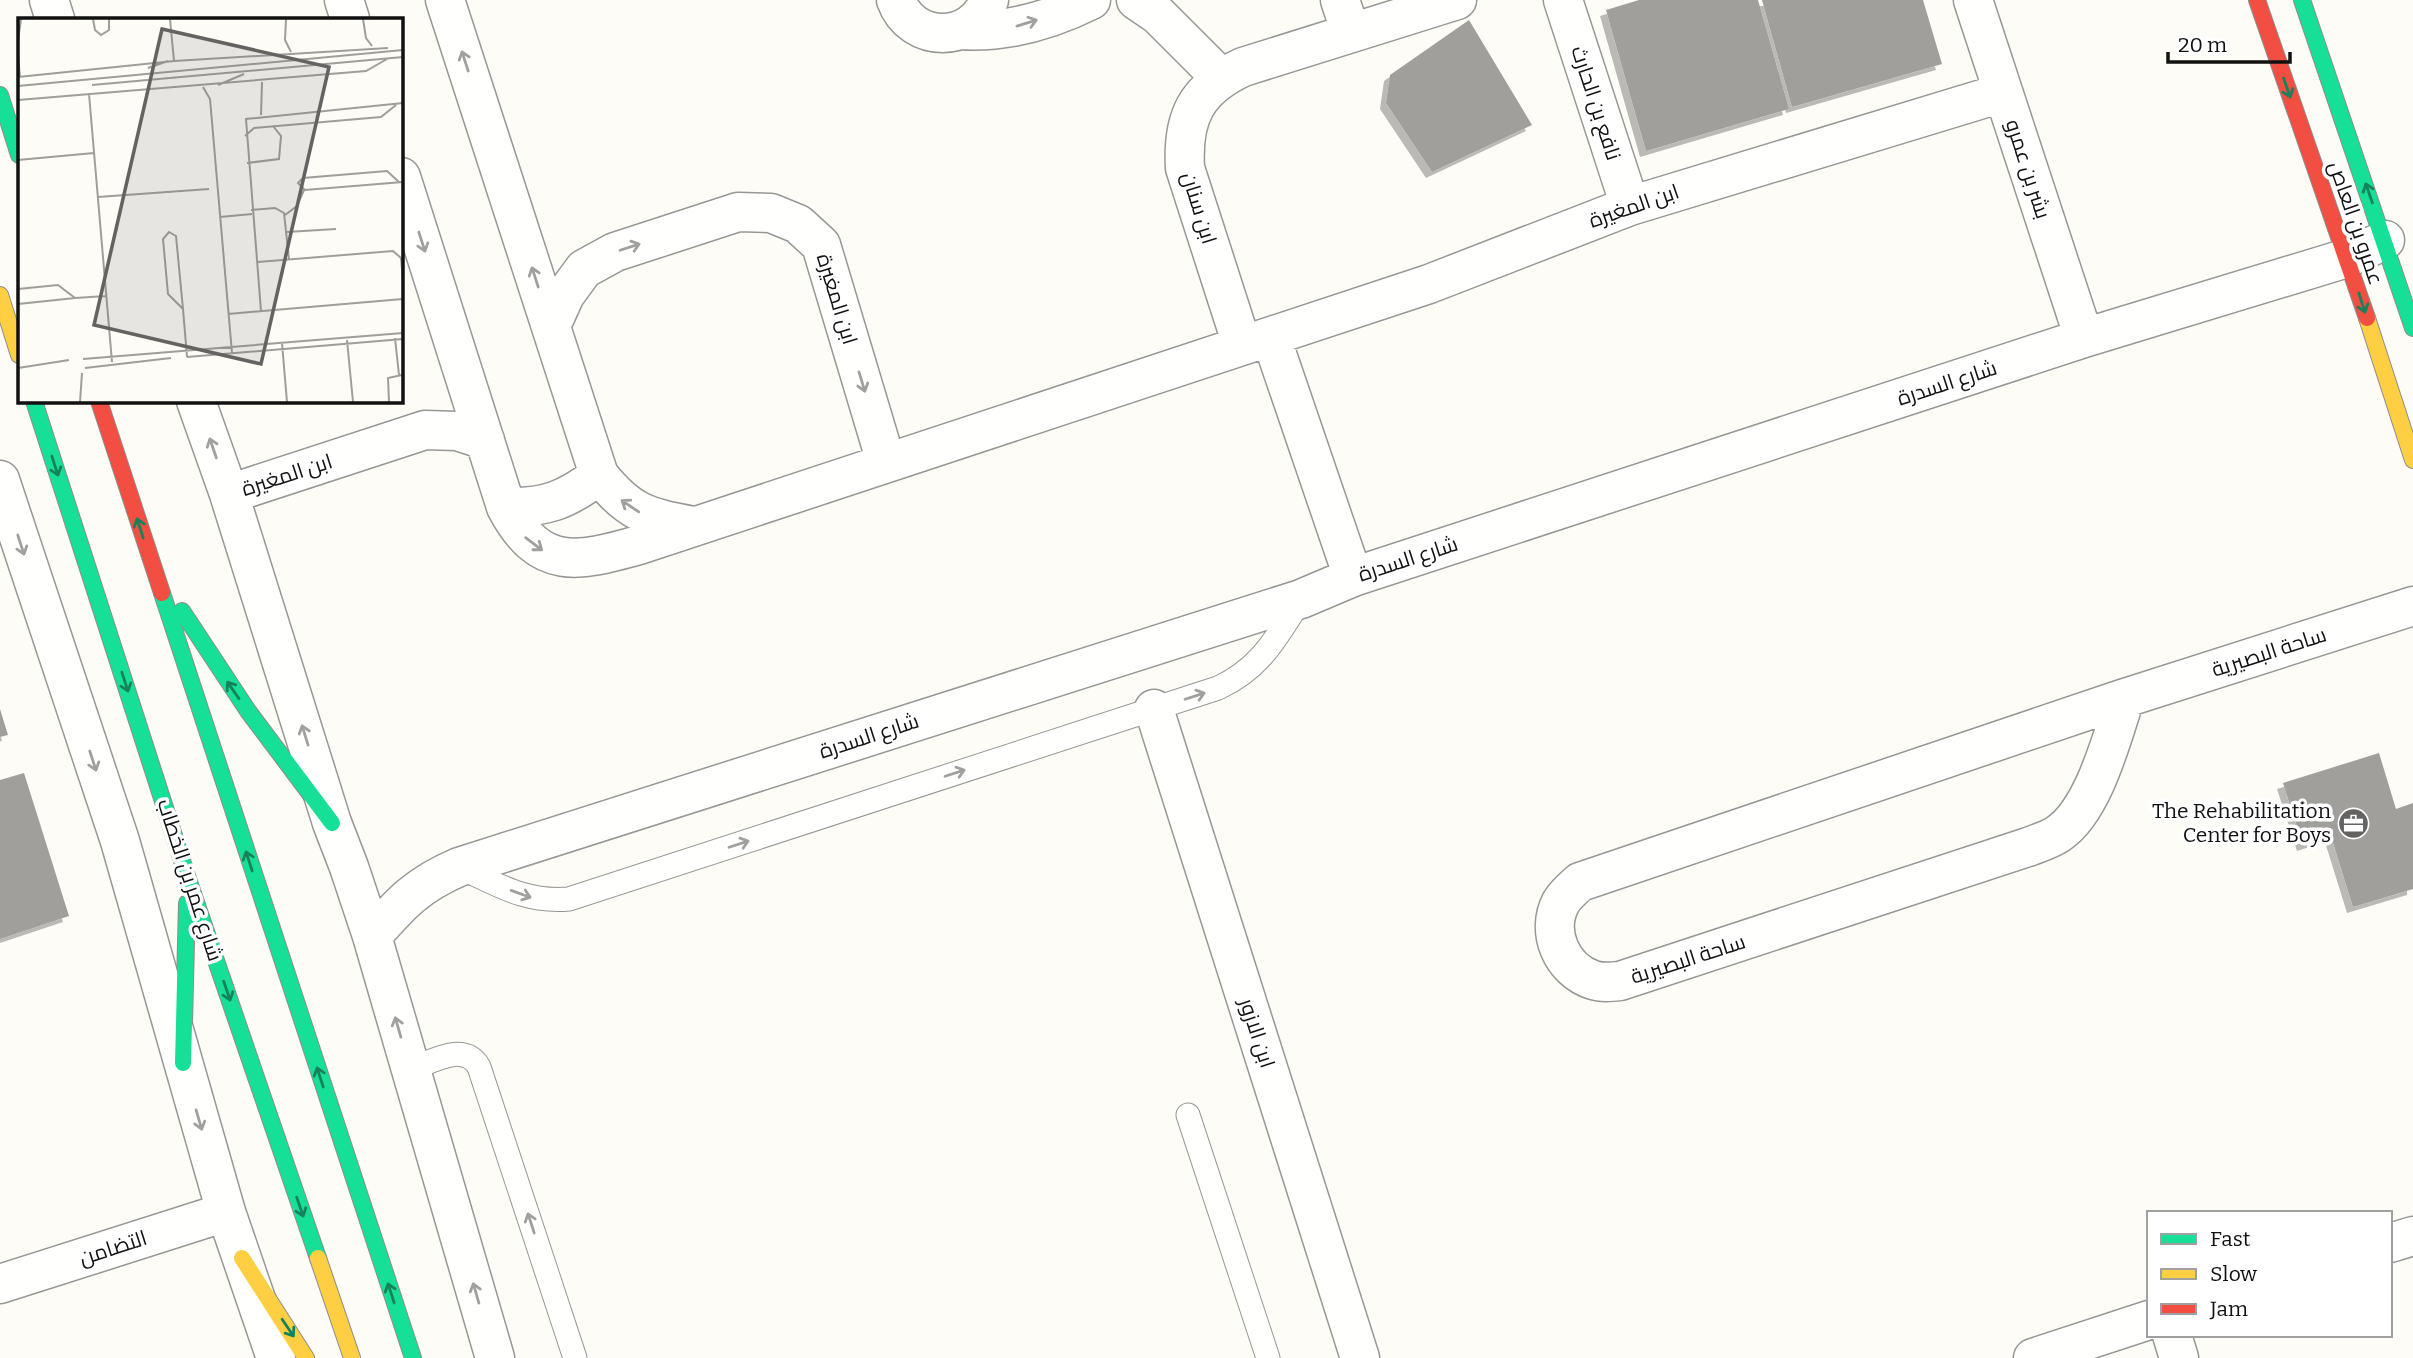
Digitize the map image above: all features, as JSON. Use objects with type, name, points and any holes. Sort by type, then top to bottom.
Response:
[{"type":"main road","name":"عمرو بن العاص","points":[[2257,0],[2347,258],[2413,460]]},
{"type":"main road","name":"عمرو بن العاص","points":[[2302,0],[2413,328]]},
{"type":"main road","points":[[0,95],[18,152]]},
{"type":"main road","points":[[0,295],[18,352]]},
{"type":"main road","name":"شارع عمر بن الخطاب","points":[[34,402],[187,876],[352,1358]]},
{"type":"main road","points":[[99,402],[413,1358]]},
{"type":"main road","points":[[153,568],[220,671],[332,823]]},
{"type":"main road","points":[[183,1063],[187,876]]},
{"type":"main road","points":[[242,1258],[306,1358]]},
{"type":"street","points":[[49,0],[55,18]]},
{"type":"street","points":[[344,0],[350,18]]},
{"type":"street","name":"ابن المغيرة","points":[[445,0],[599,475],[614,494],[631,508],[651,518],[694,526]]},
{"type":"street","points":[[896,0],[905,17],[924,30],[948,34],[972,24],[981,15],[989,0]]},
{"type":"street","points":[[960,30],[984,32],[1019,26],[1091,0]]},
{"type":"street","points":[[1136,0],[1165,22],[1221,78]]},
{"type":"street","name":"ابن سنان","points":[[1257,341],[1185,168],[1187,126],[1195,106],[1221,78],[1345,17],[1457,0]]},
{"type":"street","name":"نافع بن الحارث","points":[[1563,0],[1630,206]]},
{"type":"street","name":"بشر بن عمرو","points":[[1973,0],[2084,338]]},
{"type":"street","name":"ابن المغيرة","points":[[402,180],[506,507],[526,539],[545,552],[569,559],[598,557],[1429,284],[1630,206],[2003,93]]},
{"type":"street","name":"ابن المغيرة","points":[[551,326],[565,295],[584,269],[615,251],[738,212],[771,213],[798,224],[821,245],[886,463]]},
{"type":"street","name":"شارع السدرة","points":[[349,867],[400,879],[445,873],[1301,599],[1353,577],[2084,338],[2347,258],[2385,240]]},
{"type":"street","points":[[1257,341],[1353,577]]},
{"type":"street","name":"ابن المغيرة","points":[[425,430],[451,406],[467,385]]},
{"type":"street","points":[[197,402],[229,494],[332,823],[372,936],[495,1358]]},
{"type":"street","name":"ابن المغيرة","points":[[229,494],[425,430],[457,431],[485,440]]},
{"type":"street","points":[[506,507],[531,507],[556,502],[579,491],[599,475]]},
{"type":"street","points":[[0,480],[120,841],[226,1212],[276,1358]]},
{"type":"street","name":"ساحة البصيرية","points":[[2125,698],[2097,778],[2085,802],[2059,834],[2028,847],[1620,982],[1595,981],[1572,968],[1563,958],[1558,945],[1556,917],[1560,903],[1580,882],[2125,698],[2413,606]]},
{"type":"street","name":"ابن الازور","points":[[1154,709],[1360,1358]]},
{"type":"street","name":"شارع السدرة","points":[[372,936],[405,899],[445,873]]},
{"type":"street","name":"التضامن","points":[[0,1284],[226,1212]]},
{"type":"street","points":[[2392,1242],[2413,1236]]},
{"type":"street","points":[[2032,1358],[2147,1321]]},
{"type":"street","points":[[2173,1337],[2179,1358]]},
{"type":"lane","points":[[445,873],[526,897],[569,899],[1218,688],[1236,680],[1266,653],[1301,599]]},
{"type":"lane","points":[[411,1069],[452,1054],[475,1060],[480,1067],[575,1358]]},
{"type":"lane","points":[[1188,1115],[1268,1358]]},
{"type":"building","points":[[1639,0],[1758,0],[1789,109],[1646,151],[1606,10]]},
{"type":"building","points":[[1762,0],[1923,0],[1942,64],[1792,107]]},
{"type":"building","points":[[1469,20],[1532,125],[1432,172],[1386,103],[1390,75]]},
{"type":"building","points":[[0,709],[8,735],[0,737]]},
{"type":"building","name":"The Rehabilitation Center for Boys","points":[[2379,753],[2396,809],[2413,803],[2413,889],[2353,907],[2331,836],[2303,845],[2283,783]]},
{"type":"building","points":[[24,773],[69,916],[0,939],[0,780]]},
{"type":"traffic: fast","points":[[2302,0],[2413,328]]},
{"type":"traffic: fast","points":[[0,95],[18,152]]},
{"type":"traffic: fast","points":[[34,402],[187,876],[318,1258]]},
{"type":"traffic: fast","points":[[162,593],[413,1358]]},
{"type":"traffic: fast","points":[[182,611],[248,711],[332,823]]},
{"type":"traffic: fast","points":[[183,1063],[187,903]]},
{"type":"traffic: slow","points":[[0,295],[18,352]]},
{"type":"traffic: slow","points":[[2367,318],[2413,460]]},
{"type":"traffic: slow","points":[[242,1258],[306,1358]]},
{"type":"traffic: slow","points":[[318,1258],[352,1358]]},
{"type":"traffic: jam","points":[[2257,0],[2367,318]]},
{"type":"traffic: jam","points":[[99,402],[162,593]]},
{"type":"place","name":"The Rehabilitation Center for Boys","points":[[2354,823]]}]
